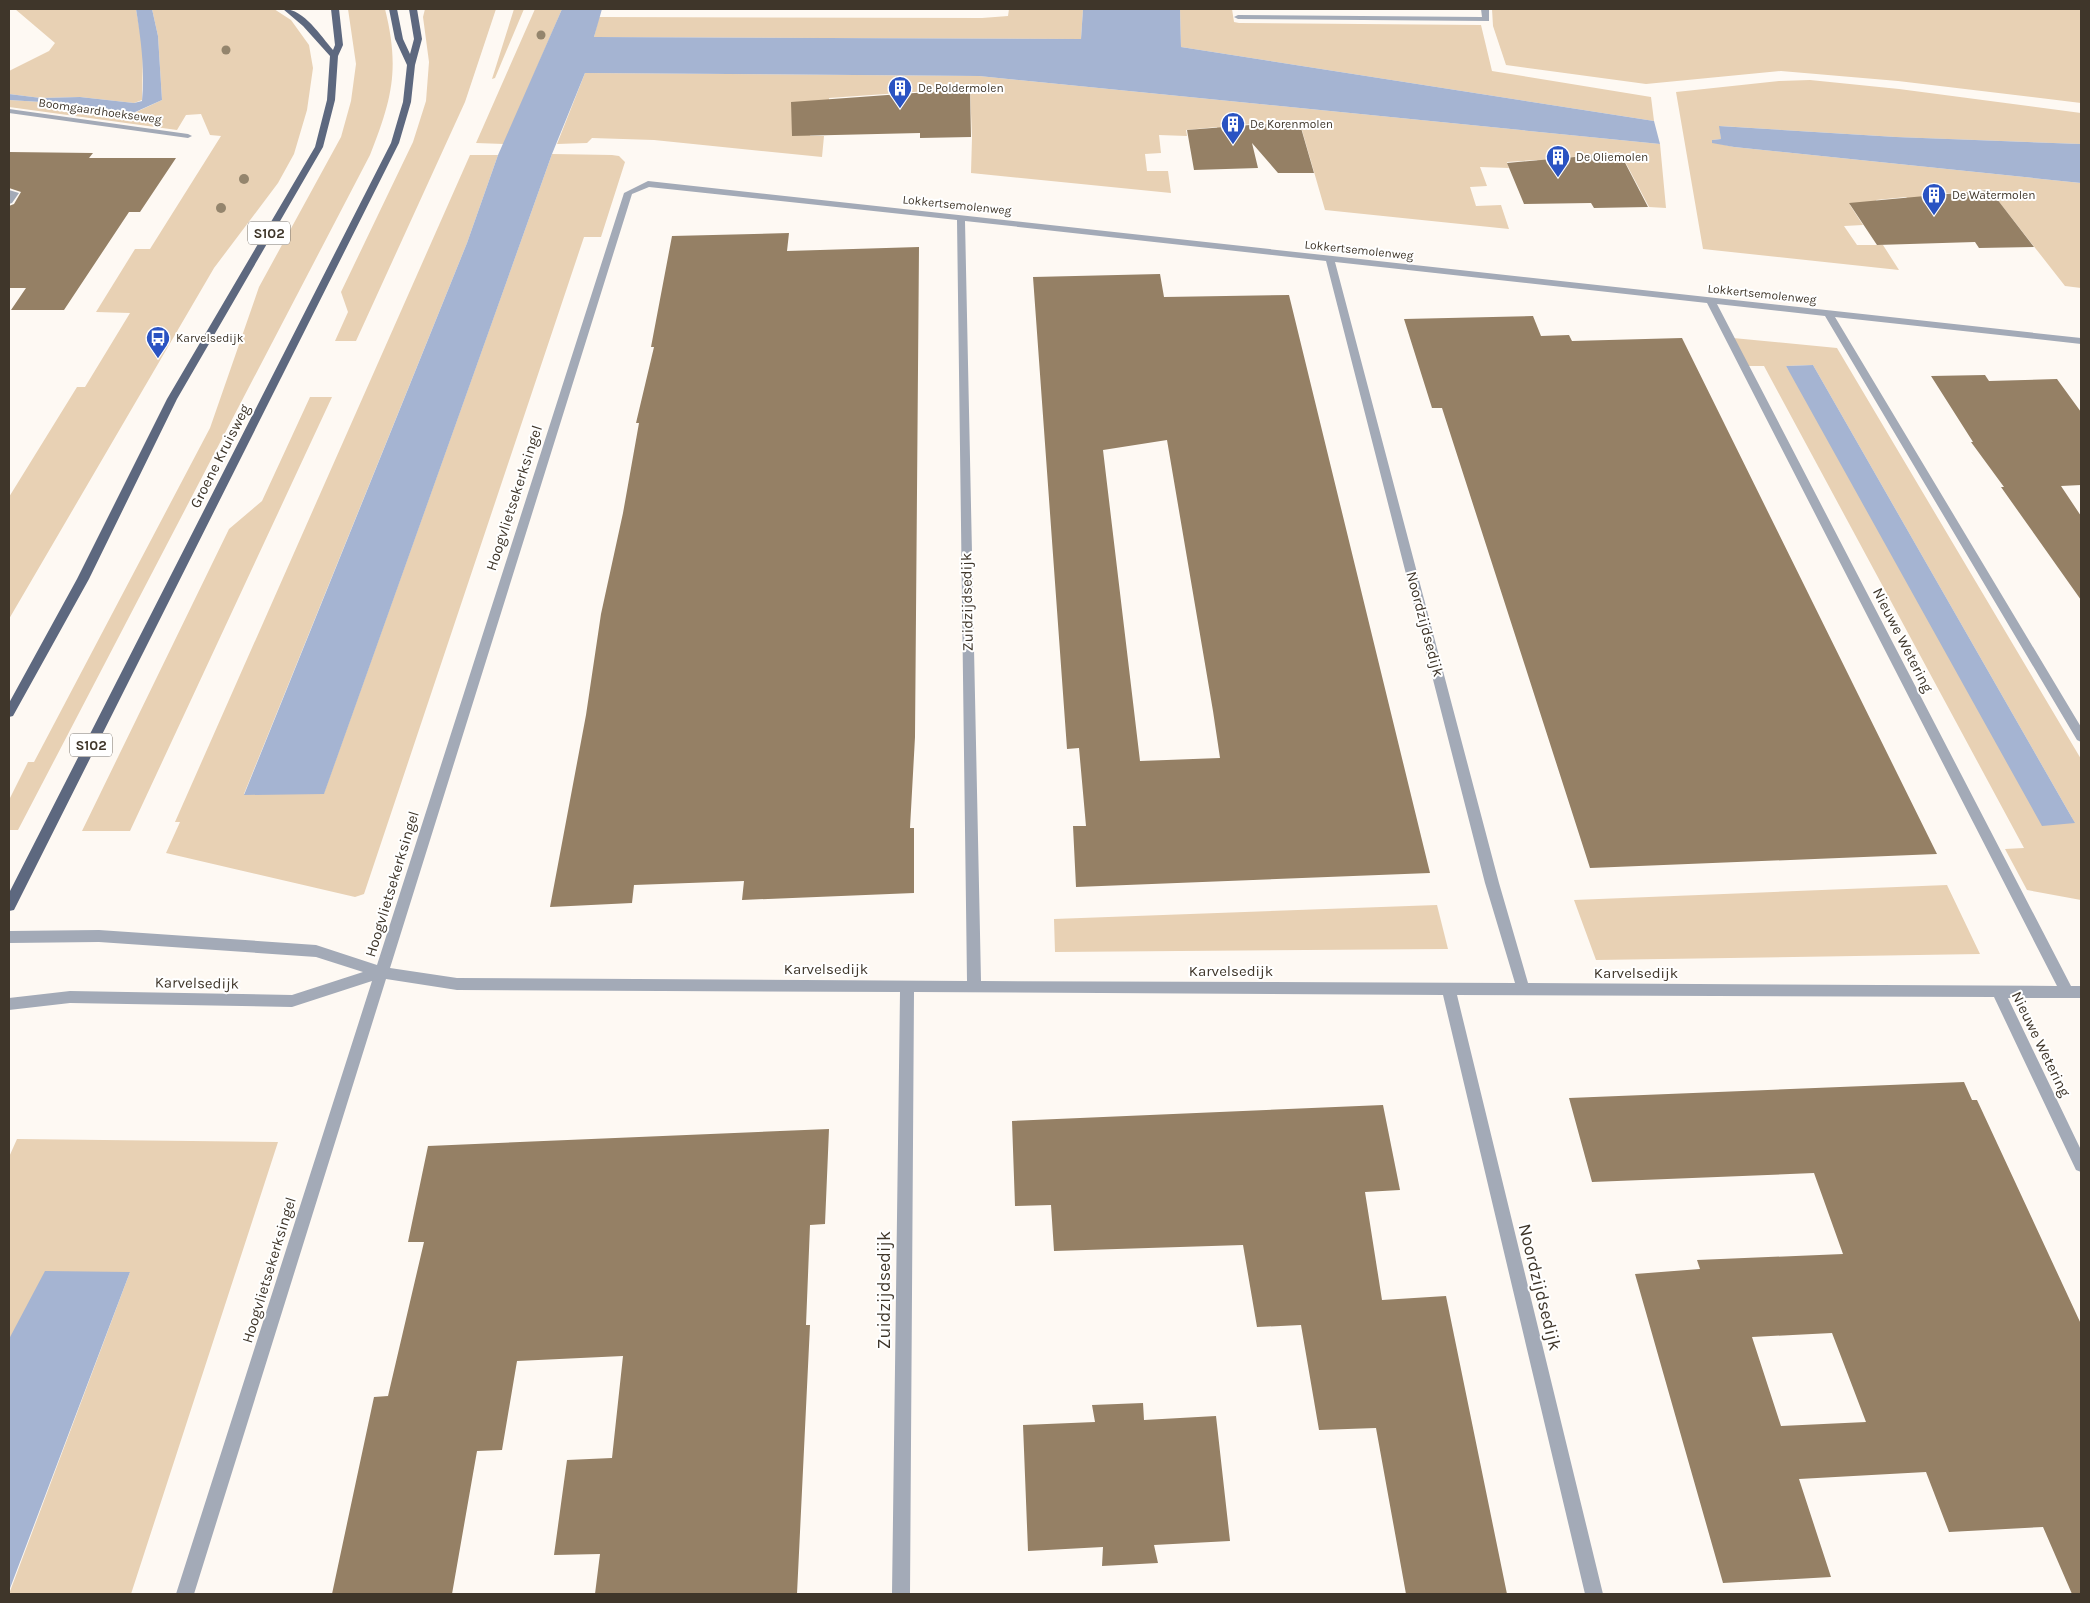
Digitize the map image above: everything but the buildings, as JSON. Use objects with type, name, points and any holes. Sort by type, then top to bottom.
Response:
[{"type":"main road","points":[[287,9],[306,24],[334,56]]},
{"type":"main road","name":"S102","points":[[9,713],[83,579],[172,399],[319,147],[331,100],[334,56],[339,45],[335,9]]},
{"type":"main road","points":[[393,9],[399,39],[411,65]]},
{"type":"main road","name":"Groene Kruisweg","points":[[9,906],[395,142],[407,102],[411,65],[418,39],[413,9]]},
{"type":"street","points":[[1238,17],[1486,19],[1485,9]]},
{"type":"street","name":"Boomgaardhoekseweg","points":[[9,111],[188,136]]},
{"type":"street","name":"Lokkertsemolenweg","points":[[635,188],[648,184],[1711,302],[2081,341]]},
{"type":"street","name":"Hoogvlietsekerksingel","points":[[184,1594],[625,202],[628,193],[635,188]]},
{"type":"street","points":[[9,193],[15,193],[9,201]]},
{"type":"street","name":"Zuidzijdsedijk","points":[[961,218],[974,986]]},
{"type":"street","name":"Noordzijdsedijk","points":[[1330,259],[1492,883],[1522,989]]},
{"type":"street","name":"Nieuwe Wetering","points":[[1711,302],[2074,992]]},
{"type":"street","points":[[1829,314],[2081,737]]},
{"type":"street","name":"Karvelsedijk","points":[[9,937],[99,936],[316,951],[381,972],[457,984],[2074,992]]},
{"type":"street","name":"Karvelsedijk","points":[[9,1004],[70,997],[292,1000],[381,972]]},
{"type":"street","name":"Zuidzijdsedijk","points":[[901,1594],[907,986]]},
{"type":"street","name":"Noordzijdsedijk","points":[[1448,988],[1594,1594]]},
{"type":"street","name":"Nieuwe Wetering","points":[[1998,991],[2081,1165]]},
{"type":"shaded area","points":[[15,9],[136,9],[143,49],[142,100],[134,103],[80,97],[41,98],[9,94],[9,71],[49,51],[55,43]]},
{"type":"shaded area","points":[[152,9],[274,9],[291,20],[309,45],[313,68],[307,110],[294,154],[278,183],[214,268],[9,619],[9,497],[77,387],[85,387],[130,313],[96,312],[135,249],[150,249],[221,136],[210,135],[201,114],[186,115],[177,130],[9,107],[9,100],[73,104],[134,113],[162,100],[158,36]]},
{"type":"shaded area","points":[[348,9],[385,9],[390,30],[393,67],[391,84],[384,117],[370,155],[18,830],[9,830],[9,800],[28,762],[34,762],[210,428],[259,287],[341,137],[351,101],[356,64]]},
{"type":"shaded area","points":[[425,9],[496,9],[465,102],[356,341],[335,341],[348,312],[341,292],[413,142],[426,101],[429,62],[423,17]]},
{"type":"shaded area","points":[[514,9],[524,9],[495,78],[492,79]]},
{"type":"shaded area","points":[[535,9],[562,9],[504,144],[476,143]]},
{"type":"shaded area","points":[[1009,9],[1083,9],[1081,39],[594,37],[599,17],[982,18],[1008,16]]},
{"type":"shaded area","points":[[1180,9],[1232,9],[1234,22],[1239,23],[1481,25],[1492,71],[1651,97],[1654,121],[1181,47]]},
{"type":"shaded area","points":[[1492,9],[2081,9],[2081,103],[1898,81],[1781,71],[1646,84],[1506,65],[1493,26]]},
{"type":"shaded area","points":[[585,73],[979,76],[1660,144],[1666,208],[1649,207],[1620,152],[1562,158],[1564,163],[1539,163],[1537,160],[1507,162],[1509,168],[1480,167],[1487,186],[1470,187],[1476,206],[1501,205],[1509,229],[1325,210],[1299,120],[1241,125],[1218,130],[1217,127],[1186,130],[1187,136],[1159,135],[1161,153],[1145,154],[1147,171],[1168,171],[1171,193],[971,173],[970,88],[829,98],[828,118],[811,119],[810,136],[824,136],[822,157],[654,140],[592,138],[587,143],[557,144]]},
{"type":"shaded area","points":[[1810,80],[1899,89],[2081,113],[2081,144],[1896,137],[1720,126],[1721,139],[1712,140],[1712,142],[1734,147],[2081,183],[2081,288],[2065,286],[1989,189],[1931,195],[1935,201],[1910,200],[1906,197],[1876,200],[1879,206],[1850,205],[1863,225],[1844,226],[1857,245],[1883,245],[1899,270],[1703,249],[1676,92],[1779,81]]},
{"type":"shaded area","points":[[552,154],[612,155],[619,156],[625,162],[601,237],[584,237],[364,894],[355,897],[166,853],[180,822],[175,822],[470,155],[498,155],[467,243],[244,794],[324,793]]},
{"type":"shaded area","points":[[1733,338],[1837,348],[2081,759],[2081,900],[2027,890],[2005,849],[2024,848],[1764,366],[1748,366]],"holes":[[[1813,365],[2075,823],[1786,366]]]},
{"type":"shaded area","points":[[310,397],[332,397],[130,831],[82,831],[229,529],[262,501]]},
{"type":"shaded area","points":[[1947,885],[1980,954],[1596,960],[1574,900]]},
{"type":"shaded area","points":[[1437,905],[1448,949],[1055,952],[1054,919]]},
{"type":"shaded area","points":[[17,1139],[278,1142],[131,1594],[9,1594],[130,1272],[9,1339],[9,1157]]},
{"type":"water","points":[[136,9],[152,9],[158,36],[162,100],[133,113],[73,104],[9,100],[9,94],[41,98],[80,97],[134,103],[142,101],[142,55]]},
{"type":"water","points":[[562,9],[602,9],[594,37],[1081,39],[1083,9],[1180,9],[1181,47],[1654,121],[1660,144],[979,76],[585,73],[552,154],[324,794],[244,795],[467,243],[498,155]]},
{"type":"water","points":[[1719,126],[1896,137],[2081,144],[2081,183],[1734,147],[1712,143],[1712,140],[1721,139]]},
{"type":"water","points":[[1813,365],[2075,823],[2042,826],[1786,366]]},
{"type":"water","points":[[45,1271],[130,1272],[9,1591],[9,1339]]},
{"type":"place","name":"De Poldermolen","points":[[900,109]]},
{"type":"place","name":"De Korenmolen","points":[[1233,145]]},
{"type":"place","name":"De Oliemolen","points":[[1558,178]]},
{"type":"place","name":"De Watermolen","points":[[1934,216]]},
{"type":"place","name":"Karvelsedijk","points":[[158,359]]}]
